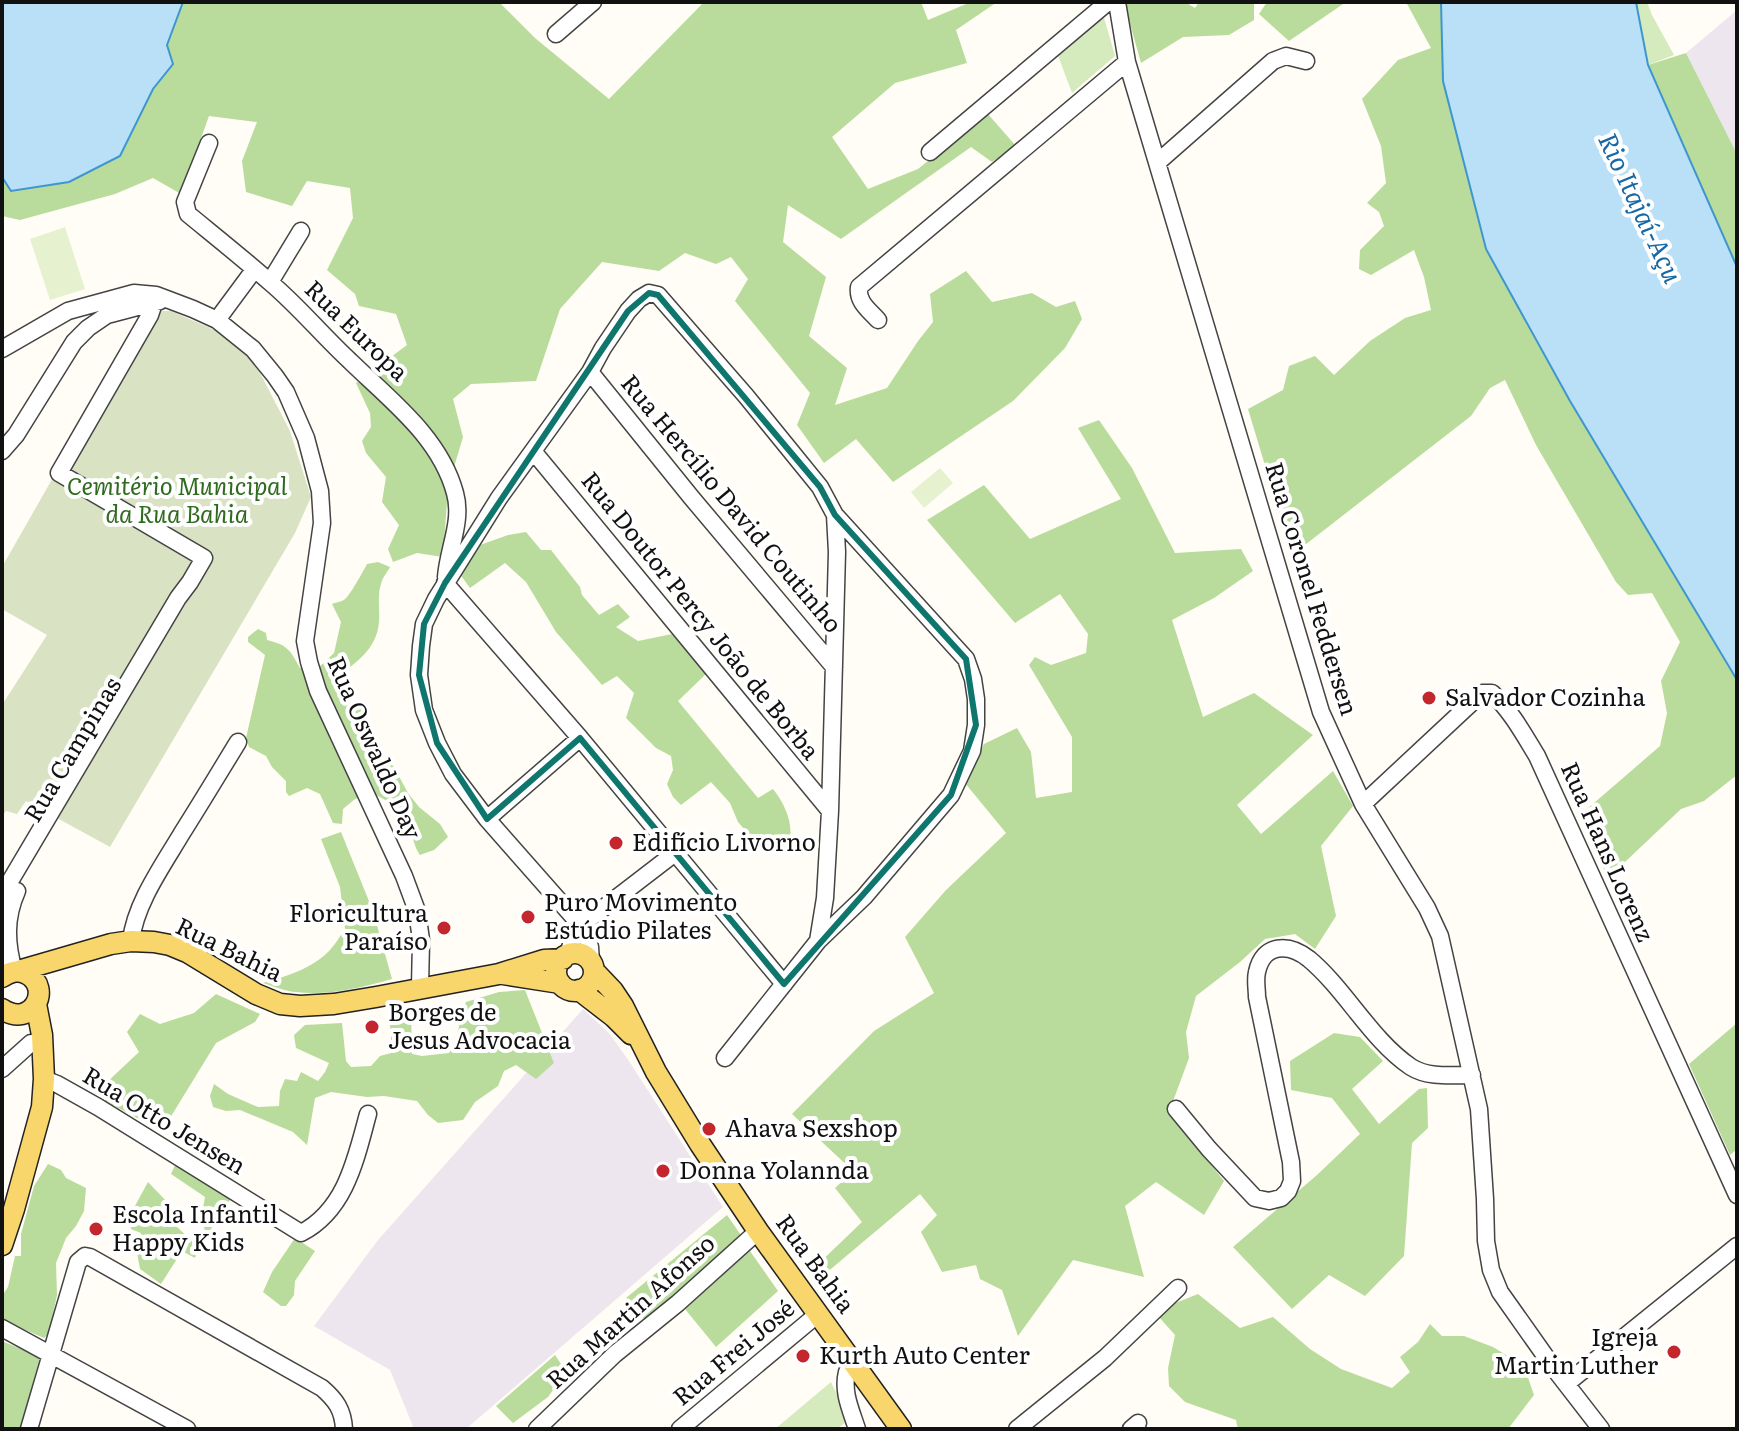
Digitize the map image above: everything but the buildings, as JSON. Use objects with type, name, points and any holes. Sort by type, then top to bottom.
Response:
[{"type":"main road","name":"Rua Bahia","points":[[7,973],[131,941],[154,942],[187,952],[256,994],[289,1005],[334,1004],[499,974],[565,957]]},
{"type":"main road","name":"Rua Bahia","points":[[37,998],[52,970],[79,954]]},
{"type":"main road","points":[[580,954],[593,966],[590,983],[570,986],[557,973],[559,963],[565,957],[580,954]]},
{"type":"main road","name":"Rua Bahia","points":[[593,966],[630,1017],[641,1045],[693,1133],[758,1231],[901,1429]]},
{"type":"main road","points":[[2,1245],[42,1107],[44,1079],[35,980],[24,972],[7,973]]},
{"type":"main road","name":"Rua Bahia","points":[[499,974],[570,986],[614,1017],[641,1045]]},
{"type":"main road","points":[[6,1011],[27,1012],[37,998]]},
{"type":"main road","points":[[6,1011],[31,1043],[44,1079]]},
{"type":"street","points":[[556,34],[593,2]]},
{"type":"street","points":[[930,152],[1108,2]]},
{"type":"street","name":"Rua Coronel Feddersen","points":[[1117,2],[1127,62],[1321,712],[1363,804],[1427,908],[1440,936],[1479,1109],[1486,1241],[1491,1270],[1500,1292],[1601,1429]]},
{"type":"street","points":[[1158,162],[1273,61],[1286,56],[1306,61]]},
{"type":"street","points":[[878,320],[861,301],[859,287],[1127,62]]},
{"type":"street","name":"Rua Europa","points":[[209,143],[185,202],[188,214],[270,282],[397,404],[433,445],[456,495],[457,522],[445,583]]},
{"type":"street","points":[[270,282],[301,231]]},
{"type":"street","points":[[217,320],[254,270]]},
{"type":"street","points":[[593,966],[587,936],[579,923],[487,819],[453,774],[424,710],[419,675],[422,635],[424,624],[445,583],[499,498],[590,372],[628,311],[649,293],[658,295],[746,396],[820,487],[835,515],[966,659],[974,689],[976,725],[972,751],[951,795],[864,897],[818,941],[725,1058]]},
{"type":"street","name":"Rua Oswaldo Day","points":[[2,349],[68,311],[122,295],[156,295],[160,301],[217,320],[253,349],[286,392],[306,438],[320,491],[322,523],[305,641],[309,662],[318,691],[404,876],[417,911],[421,940],[420,988]]},
{"type":"street","points":[[2,451],[25,422],[74,342],[88,328],[107,315],[160,301]]},
{"type":"street","points":[[160,301],[59,473],[204,558],[182,601]]},
{"type":"street","name":"Rua Hercílio David Coutinho","points":[[590,372],[834,667]]},
{"type":"street","name":"Rua Doutor Percy João de Borba","points":[[533,451],[830,811]]},
{"type":"street","points":[[818,941],[825,898],[830,811],[837,552],[835,515]]},
{"type":"street","points":[[445,583],[580,738],[784,984]]},
{"type":"street","name":"Rua Campinas","points":[[2,901],[9,883],[182,601]]},
{"type":"street","name":"Rua Campinas","points":[[7,973],[8,916],[17,891],[182,601]]},
{"type":"street","name":"Rua Hans Lorenz","points":[[1363,804],[1482,693],[1492,693],[1497,697],[1537,756],[1737,1195]]},
{"type":"street","points":[[487,819],[580,738]]},
{"type":"street","points":[[131,941],[137,914],[160,869],[238,742]]},
{"type":"street","points":[[565,957],[579,923],[593,916],[675,853]]},
{"type":"street","points":[[1176,1109],[1255,1198],[1269,1201],[1281,1198],[1288,1191],[1292,1181],[1291,1162],[1257,997],[1256,974],[1261,960],[1272,950],[1289,948],[1308,959],[1396,1056],[1414,1070],[1437,1075],[1472,1075]]},
{"type":"street","points":[[2,1069],[31,1043]]},
{"type":"street","name":"Rua Otto Jensen","points":[[44,1079],[98,1107],[301,1233],[330,1210],[340,1196],[356,1159],[368,1114]]},
{"type":"street","name":"Rua Martin Afonso","points":[[537,1429],[615,1354],[678,1303],[758,1231]]},
{"type":"street","points":[[1566,1384],[1737,1246]]},
{"type":"street","points":[[29,1429],[78,1262],[85,1256],[322,1388],[336,1400],[343,1416],[344,1429]]},
{"type":"street","points":[[1017,1429],[1105,1358],[1178,1288]]},
{"type":"street","name":"Rua Frei José","points":[[680,1429],[818,1314]]},
{"type":"street","points":[[2,1328],[187,1429]]},
{"type":"street","points":[[856,1365],[847,1372],[845,1383],[857,1429]]},
{"type":"highlighted area","points":[[649,293],[658,295],[820,487],[835,515],[966,659],[976,725],[951,795],[784,984],[580,738],[487,819],[437,743],[419,675],[424,624],[445,583],[628,311]]},
{"type":"shaded area","points":[[1737,10],[1737,154],[1686,53]]},
{"type":"shaded area","points":[[583,1009],[609,1033],[629,1061],[723,1207],[466,1429],[414,1429],[390,1370],[314,1326],[378,1240]]},
{"type":"green space","points":[[183,2],[499,2],[535,38],[609,99],[704,2],[921,2],[928,20],[971,2],[997,2],[956,30],[967,63],[895,83],[832,137],[868,189],[918,169],[987,113],[1016,146],[992,162],[971,147],[841,239],[788,205],[783,242],[826,277],[809,336],[847,368],[835,405],[887,388],[933,322],[930,294],[966,271],[992,302],[1032,293],[1056,307],[1075,301],[1082,319],[1065,348],[1013,401],[893,482],[856,439],[824,463],[797,425],[810,393],[735,301],[748,279],[731,257],[716,264],[685,253],[659,271],[602,262],[560,309],[536,381],[471,384],[453,399],[463,437],[448,487],[443,557],[417,553],[393,562],[388,549],[399,525],[382,502],[386,477],[366,453],[362,441],[371,427],[370,413],[356,383],[407,345],[396,314],[359,306],[355,294],[327,270],[353,218],[350,188],[307,181],[292,206],[246,192],[242,161],[257,122],[209,116],[181,194],[153,178],[115,194],[20,220],[2,216],[2,177],[11,191],[69,182],[120,156],[153,89],[173,64],[167,45]]},
{"type":"green space","points":[[1124,2],[1185,2],[1195,8],[1199,2],[1254,2],[1254,20],[1229,35],[1183,37],[1141,63]]},
{"type":"green space","points":[[1267,2],[1346,2],[1289,41],[1259,14]]},
{"type":"green space","points":[[1406,2],[1441,2],[1443,81],[1570,401],[1737,680],[1737,775],[1704,801],[1681,809],[1608,878],[1579,816],[1660,746],[1667,713],[1661,681],[1680,642],[1652,593],[1628,595],[1616,582],[1536,445],[1505,380],[1490,388],[1471,416],[1292,555],[1248,409],[1283,390],[1289,366],[1315,356],[1334,375],[1370,341],[1405,318],[1431,310],[1414,250],[1371,275],[1359,269],[1360,250],[1384,226],[1379,212],[1367,203],[1386,183],[1381,146],[1362,99],[1398,60],[1431,48]]},
{"type":"green space","points":[[1636,2],[1647,2],[1674,55],[1648,65]]},
{"type":"green space","points":[[1103,14],[1115,56],[1072,93],[1057,53]]},
{"type":"green space","points":[[1686,53],[1737,154],[1737,267],[1648,65]]},
{"type":"green space","points":[[65,227],[85,289],[50,300],[30,239]]},
{"type":"green space","name":"Cemitério Municipal da Rua Bahia","points":[[148,311],[171,311],[217,331],[239,346],[257,367],[290,431],[311,497],[295,533],[110,847],[26,801],[17,814],[6,811],[2,817],[2,705],[47,635],[2,609],[2,567]]},
{"type":"green space","points":[[1099,420],[1132,468],[1175,553],[1241,549],[1253,571],[1214,598],[1172,620],[1203,717],[1254,693],[1313,735],[1237,805],[1261,834],[1333,771],[1353,806],[1321,846],[1336,916],[1315,949],[1295,934],[1265,939],[1196,996],[1186,1032],[1189,1058],[1169,1112],[1224,1181],[1204,1215],[1156,1182],[1125,1206],[1144,1277],[1073,1260],[1018,1336],[1002,1290],[980,1279],[976,1265],[942,1272],[921,1232],[937,1215],[920,1194],[819,1279],[813,1269],[862,1222],[835,1188],[853,1171],[792,1114],[874,1031],[934,993],[905,937],[946,890],[1006,833],[965,783],[984,744],[1017,728],[1031,752],[1036,798],[1072,792],[1072,737],[1029,665],[1035,657],[1051,665],[1086,653],[1088,634],[1060,594],[1015,623],[927,520],[984,485],[1030,539],[1121,499],[1078,428]]},
{"type":"green space","points":[[940,468],[953,483],[924,508],[911,492]]},
{"type":"green space","points":[[526,532],[541,550],[551,550],[599,615],[618,604],[630,617],[616,627],[638,641],[672,634],[707,673],[678,701],[758,798],[773,789],[778,795],[790,826],[786,850],[776,853],[757,844],[738,822],[730,803],[711,782],[681,805],[673,797],[667,784],[673,770],[671,756],[656,748],[626,718],[634,693],[617,676],[602,685],[556,632],[526,582],[505,563],[470,588],[459,573],[480,545]]},
{"type":"green space","points":[[378,562],[390,567],[380,589],[379,622],[374,641],[363,655],[334,679],[342,698],[361,708],[367,721],[370,743],[394,767],[419,807],[440,824],[448,837],[434,850],[420,855],[400,815],[387,802],[374,794],[355,799],[343,809],[342,824],[333,823],[320,794],[307,788],[289,796],[286,781],[266,756],[249,747],[246,738],[265,655],[248,642],[248,637],[258,629],[266,633],[267,640],[288,649],[300,668],[317,669],[334,653],[341,622],[332,604],[347,597],[367,564]]},
{"type":"green space","points":[[341,832],[373,911],[392,979],[320,993],[291,991],[263,983],[315,962],[331,949],[345,929],[340,887],[321,839]]},
{"type":"green space","points":[[525,990],[554,1063],[536,1079],[516,1065],[504,1071],[498,1086],[475,1102],[463,1120],[438,1123],[417,1101],[331,1092],[315,1098],[307,1145],[293,1132],[240,1110],[226,1111],[213,1107],[210,1096],[214,1084],[258,1107],[279,1106],[285,1079],[297,1081],[301,1072],[318,1081],[329,1063],[296,1048],[294,1035],[305,1025],[342,1023],[346,1061],[351,1067],[371,1066],[380,1056],[391,1053],[388,1014],[411,1012],[412,1054],[449,1053],[466,1002],[499,992]]},
{"type":"green space","points":[[216,994],[260,1014],[255,1022],[216,1043],[162,1131],[105,1101],[106,1083],[139,1052],[127,1032],[140,1014],[160,1024],[194,1013]]},
{"type":"green space","points":[[1737,1023],[1737,1149],[1730,1155],[1689,1064]]},
{"type":"green space","points":[[1334,1033],[1360,1037],[1383,1061],[1352,1089],[1379,1124],[1419,1089],[1427,1088],[1428,1128],[1412,1143],[1404,1256],[1365,1296],[1329,1275],[1292,1309],[1233,1247],[1360,1134],[1332,1098],[1291,1090],[1290,1061]]},
{"type":"green space","points":[[176,1163],[232,1197],[207,1235],[201,1220],[205,1197],[171,1174]]},
{"type":"green space","points":[[48,1164],[86,1188],[84,1211],[66,1238],[56,1263],[57,1295],[52,1331],[44,1338],[2,1320],[2,1296],[8,1287],[15,1256],[21,1256],[21,1234],[34,1186]]},
{"type":"green space","points":[[148,1182],[168,1203],[175,1225],[198,1247],[195,1258],[182,1251],[161,1284],[140,1269],[137,1253],[141,1233],[131,1229],[130,1215]]},
{"type":"green space","points":[[727,1215],[743,1238],[647,1322],[626,1298]]},
{"type":"green space","points":[[295,1238],[315,1251],[295,1281],[294,1295],[286,1306],[281,1306],[263,1292],[272,1272]]},
{"type":"green space","points":[[750,1251],[778,1291],[716,1347],[685,1309]]},
{"type":"green space","points":[[1198,1294],[1240,1328],[1273,1317],[1310,1349],[1341,1369],[1392,1388],[1410,1372],[1400,1357],[1418,1342],[1430,1324],[1442,1336],[1464,1336],[1493,1347],[1524,1366],[1534,1395],[1508,1429],[1238,1429],[1236,1420],[1185,1402],[1169,1386],[1168,1368],[1175,1335],[1158,1316],[1173,1304]]},
{"type":"green space","points":[[2,1341],[40,1357],[20,1429],[2,1429]]},
{"type":"green space","points":[[555,1355],[561,1364],[562,1378],[548,1397],[513,1423],[496,1406]]},
{"type":"green space","points":[[831,1382],[845,1423],[836,1429],[775,1429]]},
{"type":"water","points":[[2,2],[183,2],[167,45],[173,64],[153,89],[120,156],[69,182],[11,191],[2,177]]},
{"type":"water","name":"Rio Itajaí-Açu","points":[[1441,2],[1636,2],[1648,65],[1737,267],[1737,680],[1570,401],[1486,249],[1443,81]]},
{"type":"place","name":"Salvador Cozinha","points":[[1429,698]]},
{"type":"place","name":"Edifício Livorno","points":[[616,843]]},
{"type":"place","name":"Puro Movimento Estúdio Pilates","points":[[528,917]]},
{"type":"place","name":"Floricultura Paraíso","points":[[444,928]]},
{"type":"place","name":"Borges de Jesus Advocacia","points":[[372,1027]]},
{"type":"place","name":"Ahava Sexshop","points":[[709,1129]]},
{"type":"place","name":"Donna Yolannda","points":[[663,1171]]},
{"type":"place","name":"Escola Infantil Happy Kids","points":[[96,1229]]},
{"type":"place","name":"Igreja Martin Luther","points":[[1674,1352]]},
{"type":"place","name":"Kurth Auto Center","points":[[803,1356]]}]
